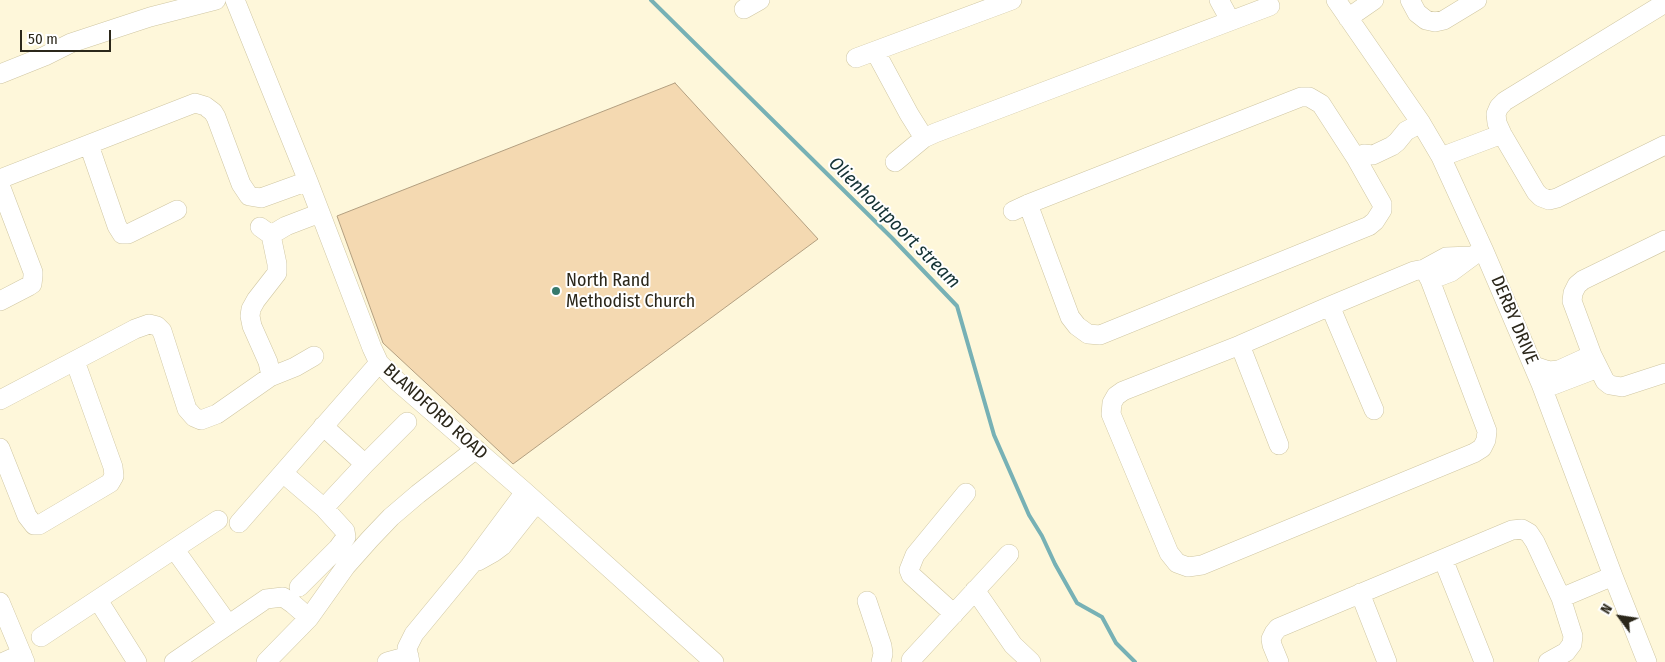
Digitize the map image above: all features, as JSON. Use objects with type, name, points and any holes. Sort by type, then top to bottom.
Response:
[{"type":"street","points":[[0,74],[45,56],[71,43],[150,17],[216,0]]},
{"type":"street","name":"BLANDFORD ROAD","points":[[235,0],[308,181],[372,348],[380,363],[396,381],[531,497],[714,662]]},
{"type":"street","points":[[856,58],[1012,0]]},
{"type":"street","points":[[1219,0],[1230,20]]},
{"type":"street","name":"DERBY DRIVE","points":[[1336,0],[1414,127],[1442,157],[1478,254],[1534,366],[1647,662]]},
{"type":"street","points":[[1348,18],[1374,0]]},
{"type":"street","points":[[1410,0],[1417,13],[1426,20],[1435,22],[1444,20],[1477,0]]},
{"type":"street","points":[[1665,3],[1505,102],[1499,107],[1496,114],[1497,123],[1502,134],[1536,192],[1541,197],[1549,200],[1557,198],[1665,145]]},
{"type":"street","points":[[895,162],[924,138],[947,128],[1270,6]]},
{"type":"street","points":[[875,51],[924,138]]},
{"type":"street","points":[[1301,97],[1309,97],[1321,104],[1360,156],[1382,204],[1380,215],[1369,226],[1100,335],[1088,334],[1077,326],[1070,317],[1021,207],[1301,97]]},
{"type":"street","points":[[0,179],[189,105],[200,104],[209,108],[216,118],[241,184],[249,196],[261,198],[308,181]]},
{"type":"street","points":[[1360,156],[1367,145],[1387,134],[1414,127]]},
{"type":"street","points":[[1442,157],[1502,134]]},
{"type":"street","points":[[88,145],[117,226],[122,234],[128,234],[177,210]]},
{"type":"street","points":[[0,185],[33,276],[32,284],[0,301]]},
{"type":"street","points":[[270,378],[268,362],[252,326],[250,316],[256,300],[277,273],[277,264],[265,231],[286,226],[320,213]]},
{"type":"street","points":[[1665,240],[1583,280],[1573,292],[1572,300],[1595,362],[1605,381],[1610,386],[1622,387],[1665,373]]},
{"type":"street","points":[[1427,274],[1446,257],[1478,254]]},
{"type":"street","points":[[1414,271],[1427,274],[1487,431],[1486,440],[1482,448],[1474,453],[1202,565],[1188,567],[1177,563],[1170,553],[1111,414],[1112,404],[1116,396],[1123,390],[1240,345],[1414,271]]},
{"type":"street","points":[[1330,306],[1374,410]]},
{"type":"street","points":[[0,400],[135,328],[149,324],[159,328],[165,336],[187,409],[194,417],[201,420],[217,414],[270,378],[314,356]]},
{"type":"street","points":[[1240,345],[1279,445]]},
{"type":"street","points":[[0,448],[27,516],[34,525],[40,525],[106,486],[112,480],[113,467],[75,361]]},
{"type":"street","points":[[1534,366],[1549,371],[1595,362]]},
{"type":"street","points":[[1543,389],[1595,362]]},
{"type":"street","points":[[239,523],[380,363]]},
{"type":"street","points":[[324,508],[407,422]]},
{"type":"street","points":[[323,426],[365,464]]},
{"type":"street","points":[[266,662],[309,618],[346,566],[377,532],[438,477],[476,449]]},
{"type":"street","points":[[283,473],[324,508],[344,531],[346,537],[338,548],[299,587]]},
{"type":"street","points":[[954,614],[911,575],[909,570],[915,555],[966,493]]},
{"type":"street","points":[[387,662],[409,659],[407,648],[414,634],[470,566],[531,497]]},
{"type":"street","points":[[41,636],[175,550],[218,520]]},
{"type":"street","points":[[1279,662],[1271,639],[1278,628],[1512,530],[1522,529],[1529,533],[1535,542],[1561,598],[1573,636],[1572,644],[1566,652],[1548,662]]},
{"type":"street","points":[[175,550],[228,624]]},
{"type":"street","points":[[911,661],[1009,554]]},
{"type":"street","points":[[1443,558],[1484,662]]},
{"type":"street","points":[[1561,598],[1613,576]]},
{"type":"street","points":[[975,590],[1013,645],[1031,662]]},
{"type":"street","points":[[1360,593],[1387,662]]},
{"type":"street","points":[[174,662],[260,602],[271,597],[280,597],[287,600],[309,618]]},
{"type":"street","points":[[98,600],[137,662]]},
{"type":"street","points":[[867,601],[882,646],[881,662]]},
{"type":"street","points":[[0,602],[23,658],[4,662]]},
{"type":"building","name":"North Rand Methodist Church","points":[[675,83],[818,239],[513,464],[383,343],[337,216]]},
{"type":"waterway","name":"Olienhoutpoort stream","points":[[651,0],[892,238],[957,306],[994,435],[1029,515],[1077,603],[1102,617],[1116,643],[1135,662]]},
{"type":"place","name":"North Rand Methodist Church","points":[[556,291]]}]
